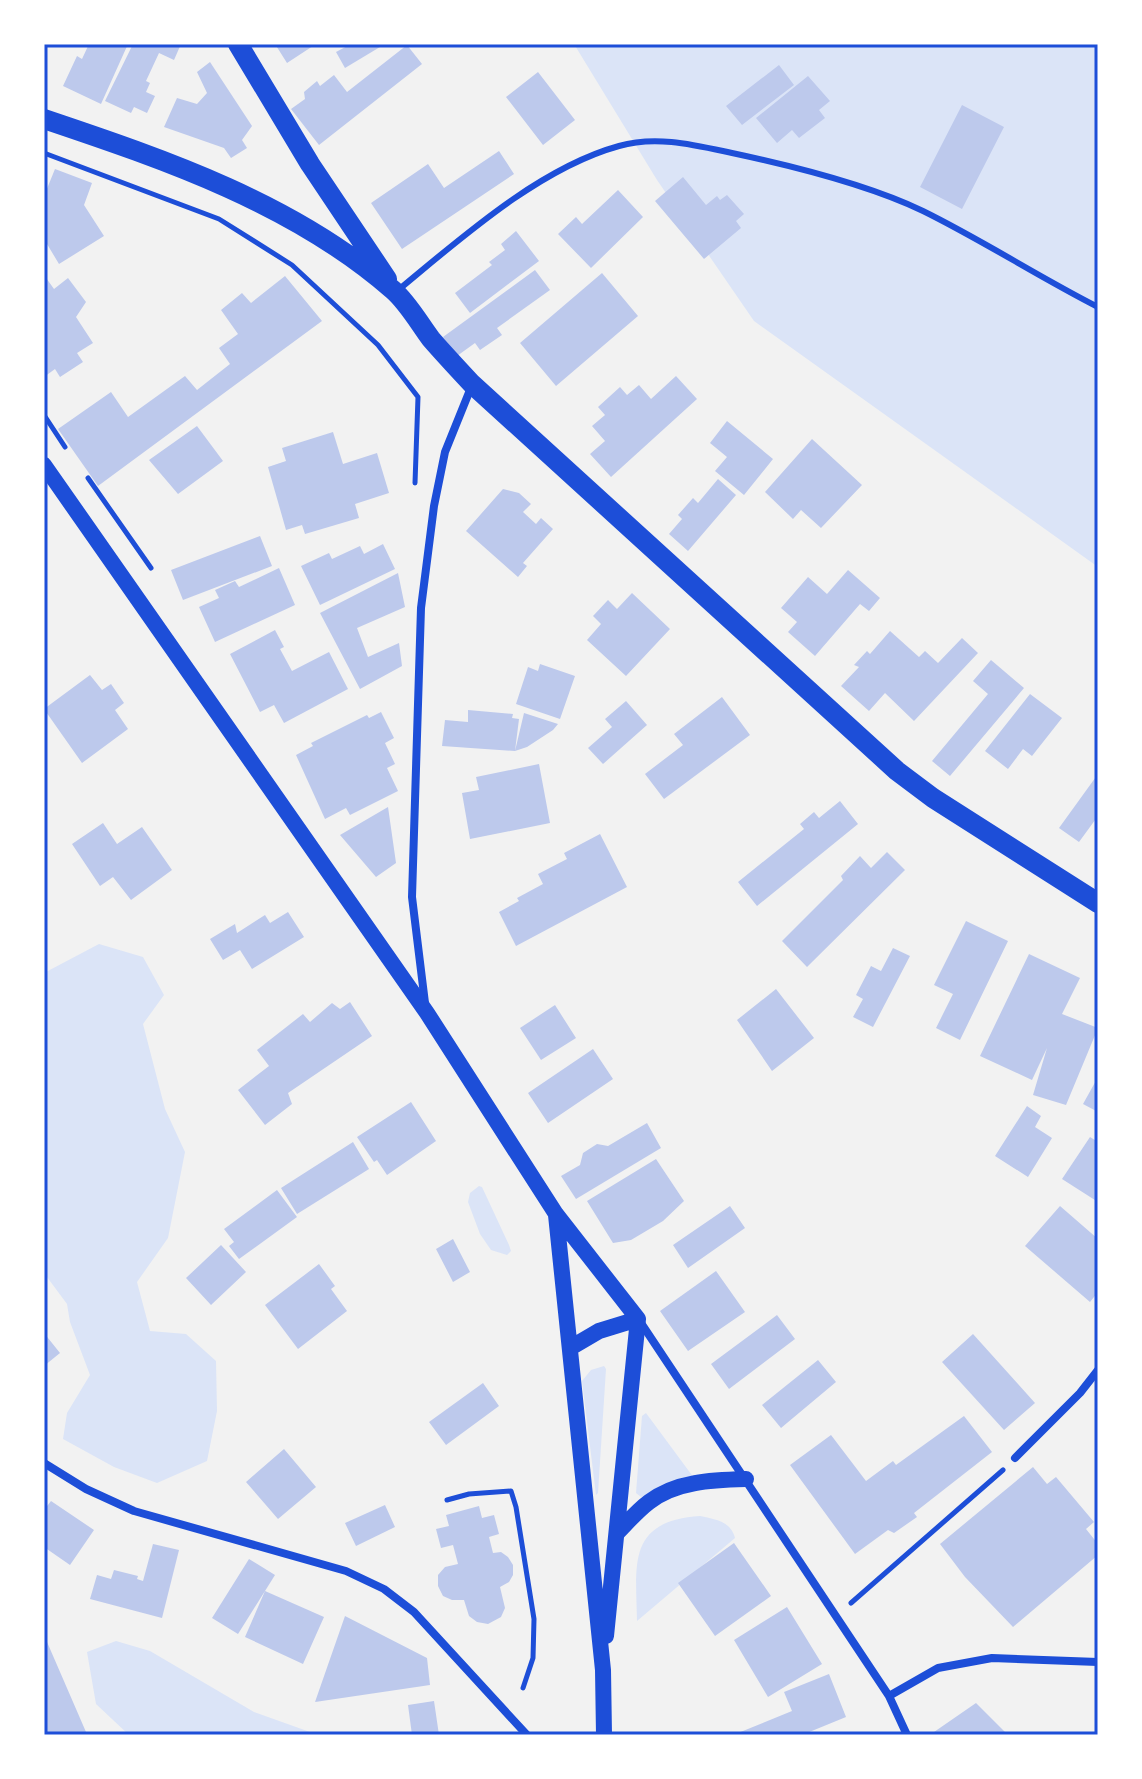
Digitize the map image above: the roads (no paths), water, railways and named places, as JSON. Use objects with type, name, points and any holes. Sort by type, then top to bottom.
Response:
[{"type":"main road","points":[[238,44],[310,164],[396,292],[433,341],[472,384],[897,771],[933,798],[1098,903]]},
{"type":"main road","points":[[44,119],[222,185],[266,206],[342,252],[396,292]]},
{"type":"main road","points":[[44,465],[427,1013],[556,1214],[638,1319],[603,1670]]},
{"type":"main road","points":[[556,1214],[603,1670],[604,1735]]},
{"type":"main road","points":[[570,1348],[599,1331],[638,1319]]},
{"type":"main road","points":[[617,1533],[651,1501],[678,1488],[709,1480],[746,1479]]},
{"type":"street","points":[[427,1013],[412,897],[421,608],[434,506],[445,452],[472,384]]},
{"type":"street","points":[[638,1319],[889,1696],[907,1735]]},
{"type":"street","points":[[1015,1458],[1080,1393],[1098,1370]]},
{"type":"street","points":[[44,1463],[86,1489],[134,1511],[346,1571],[384,1589],[414,1612],[527,1735]]},
{"type":"street","points":[[889,1696],[938,1668],[992,1658],[1098,1662]]},
{"type":"lane","points":[[396,292],[489,215],[566,168],[620,145],[670,142],[767,161],[846,183],[921,210],[1098,307]]}]
